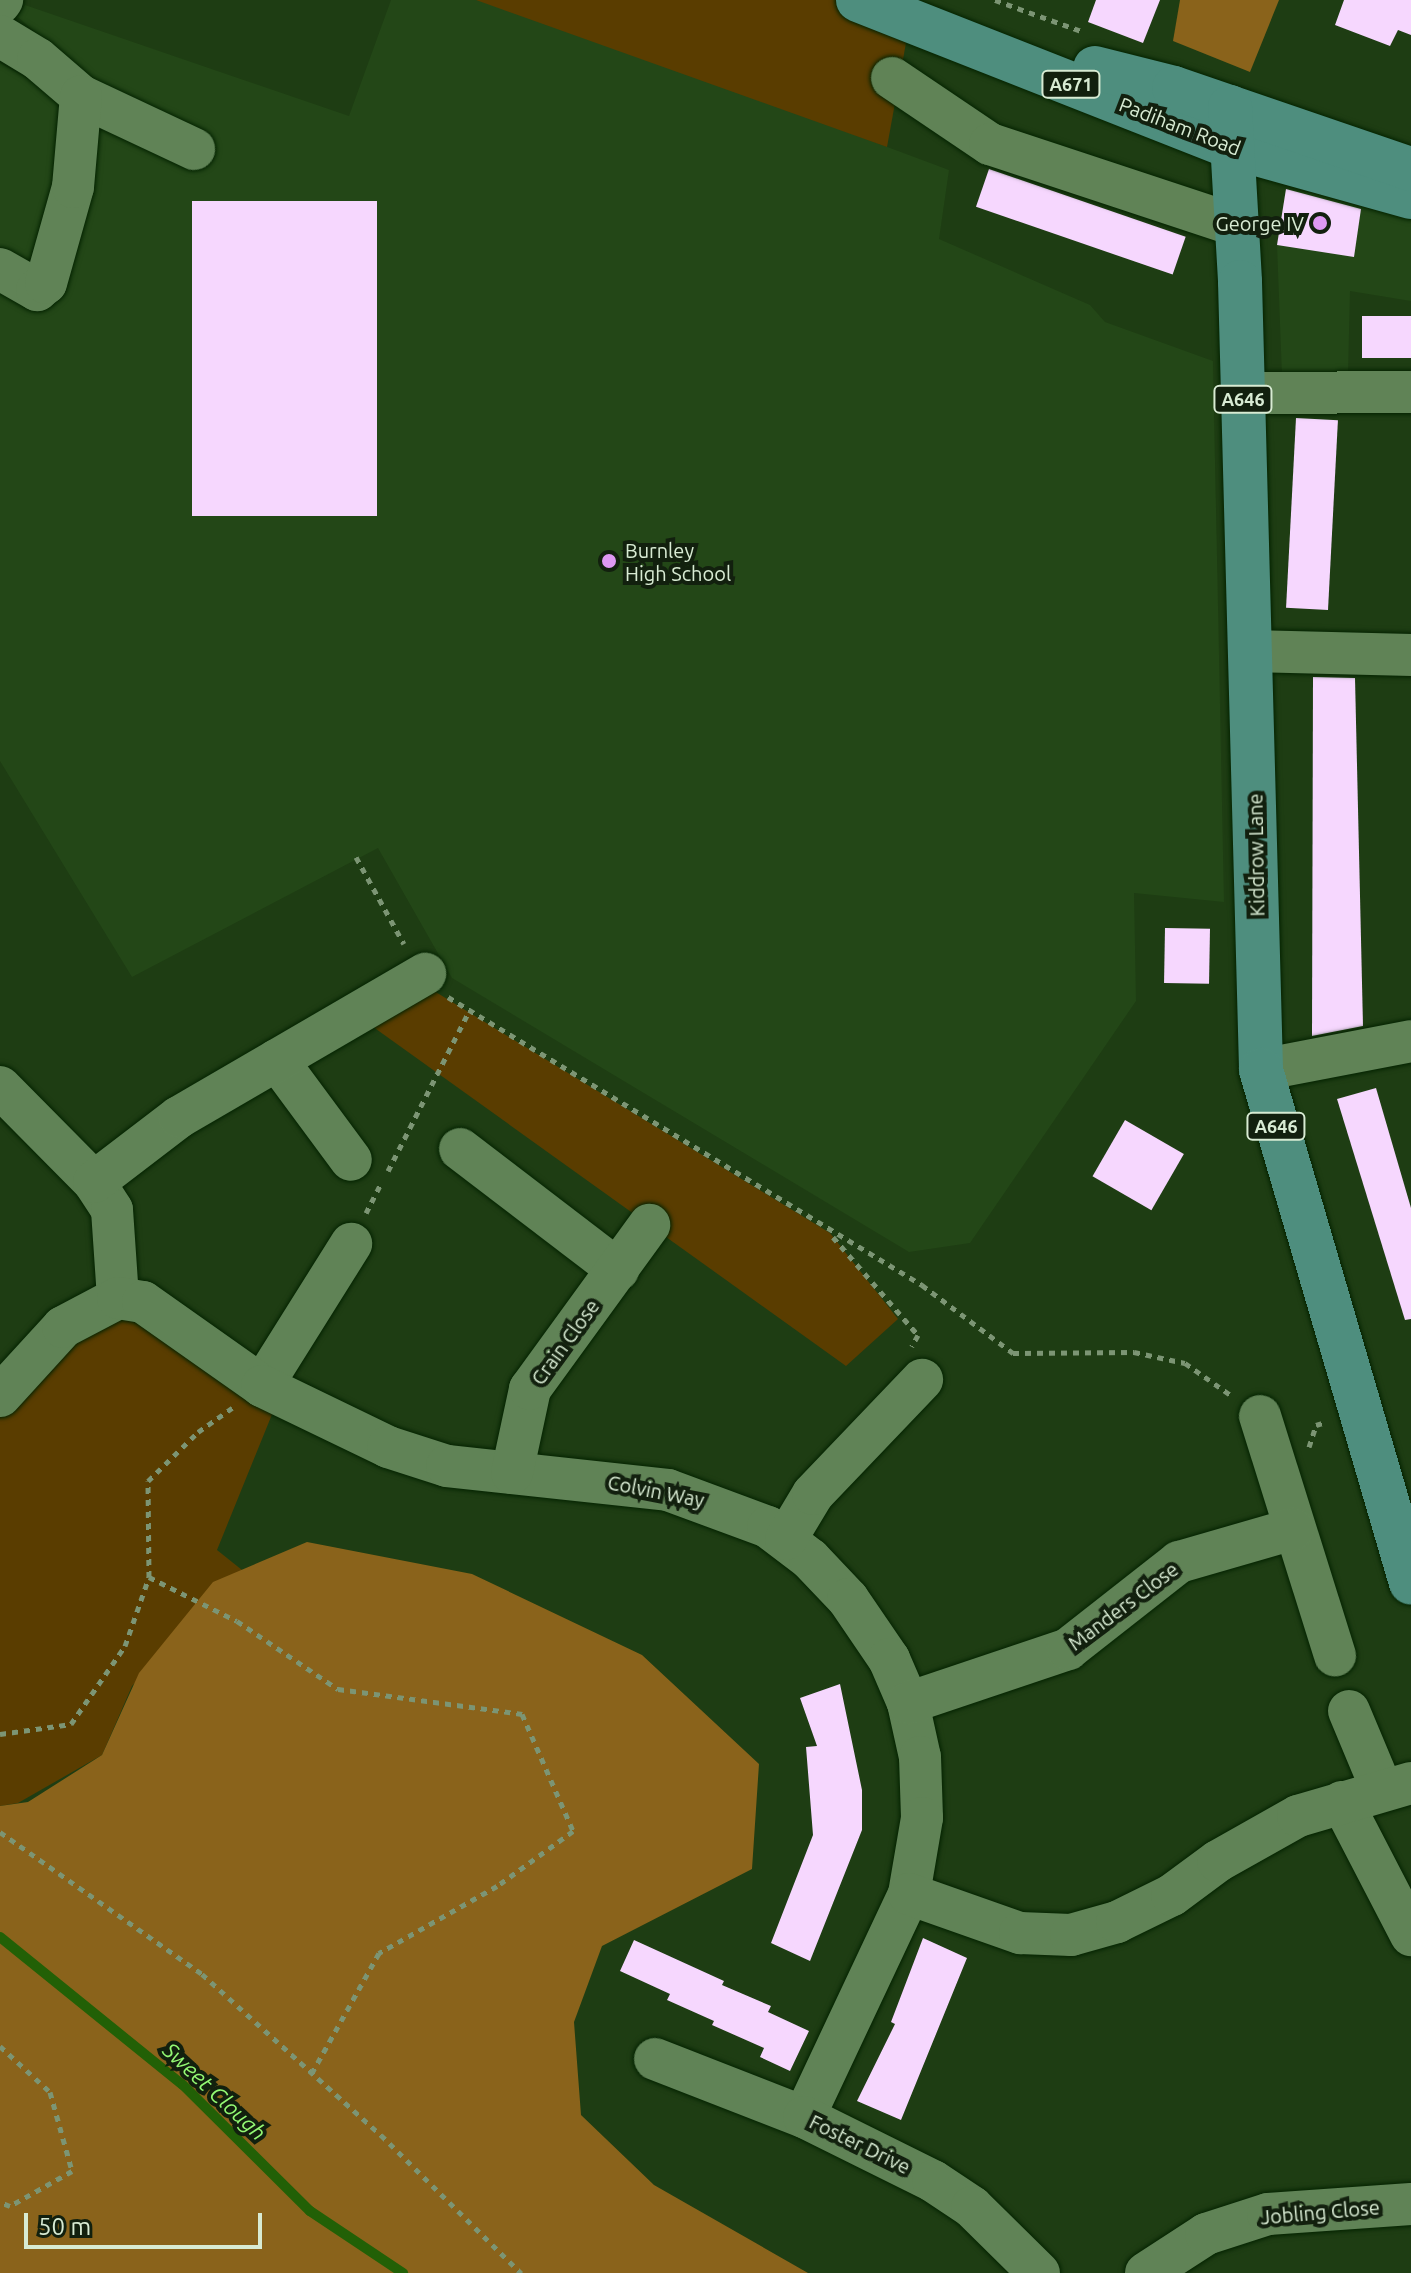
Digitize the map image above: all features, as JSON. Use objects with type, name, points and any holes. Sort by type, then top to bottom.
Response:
[{"type":"main road","name":"Padiham Road","points":[[858,0],[910,21],[1231,127],[1411,197]]},
{"type":"main road","name":"Padiham Road","points":[[1231,127],[1411,169]]},
{"type":"main road","name":"Kiddrow Lane","points":[[1231,127],[1243,393],[1261,1070],[1357,1410],[1411,1583]]},
{"type":"street","points":[[0,36],[38,59],[81,96],[194,149]]},
{"type":"street","points":[[892,78],[990,144],[1235,225]]},
{"type":"street","points":[[0,269],[37,290],[46,283],[73,187],[81,96]]},
{"type":"street","points":[[1243,393],[1411,392]]},
{"type":"street","points":[[1251,651],[1411,655]]},
{"type":"street","points":[[94,1182],[179,1117],[425,974]]},
{"type":"street","points":[[1261,1070],[1411,1041]]},
{"type":"street","points":[[277,1060],[351,1160]]},
{"type":"street","points":[[0,1087],[94,1182],[112,1210],[118,1298],[63,1327],[0,1396]]},
{"type":"street","points":[[460,1149],[618,1270]]},
{"type":"street","name":"Crain Close","points":[[512,1473],[530,1389],[649,1225]]},
{"type":"street","points":[[262,1386],[351,1244]]},
{"type":"street","name":"Colvin Way","points":[[118,1298],[143,1302],[165,1314],[262,1386],[388,1447],[447,1466],[668,1490],[715,1503],[786,1539],[848,1599],[889,1659],[908,1703],[920,1757],[922,1818],[909,1894],[804,2117]]},
{"type":"street","points":[[786,1539],[813,1494],[922,1380]]},
{"type":"street","points":[[1260,1416],[1335,1656]]},
{"type":"street","name":"Manders Close","points":[[908,1703],[1068,1649],[1179,1562],[1293,1529]]},
{"type":"street","points":[[909,1894],[1020,1933],[1071,1935],[1117,1922],[1172,1895],[1264,1833],[1342,1802],[1396,1787],[1349,1711]]},
{"type":"street","points":[[1342,1802],[1411,1935]]},
{"type":"street","name":"Foster Drive","points":[[655,2059],[804,2117],[933,2181],[972,2207],[1039,2273]]},
{"type":"street","name":"Jobling Close","points":[[1146,2273],[1206,2234],[1268,2214],[1411,2204]]},
{"type":"path","points":[[356,857],[425,974],[469,1011],[830,1233],[922,1285],[1013,1353],[1134,1352],[1185,1363],[1260,1416]]},
{"type":"path","points":[[351,1244],[469,1011]]},
{"type":"path","points":[[830,1233],[918,1335],[904,1360],[922,1380]]},
{"type":"path","points":[[0,1734],[71,1724],[125,1646],[149,1577],[148,1481],[198,1432],[262,1386]]},
{"type":"path","points":[[1307,1453],[1316,1425],[1357,1410]]},
{"type":"path","points":[[149,1577],[237,1621],[338,1689],[522,1714],[573,1831],[497,1886],[379,1953],[312,2073]]},
{"type":"path","points":[[0,1832],[202,1974],[312,2073],[521,2273]]},
{"type":"path","points":[[0,2046],[50,2092],[72,2171],[10,2206],[0,2202]]},
{"type":"shaded area","name":"Burnley High School","points":[[391,0],[494,0],[949,170],[939,239],[1090,305],[1105,322],[1213,361],[1224,902],[1134,893],[1136,1001],[970,1243],[909,1252],[452,978],[378,848],[132,977],[0,761],[0,63],[28,79],[46,42],[18,17],[25,5],[349,116]]},
{"type":"shaded area","points":[[476,0],[858,0],[910,21],[887,147]]},
{"type":"shaded area","points":[[1180,0],[1279,0],[1250,72],[1173,41]]},
{"type":"shaded area","points":[[1286,189],[1380,204],[1411,220],[1411,301],[1350,291],[1348,375],[1282,376],[1277,245]]},
{"type":"shaded area","points":[[421,983],[830,1233],[898,1319],[846,1366],[369,1024]]},
{"type":"shaded area","points":[[118,1298],[275,1407],[217,1550],[242,1570],[132,1686],[102,1755],[18,1803],[0,1806],[0,1398]]},
{"type":"shaded area","points":[[307,1542],[472,1574],[642,1655],[759,1764],[752,1869],[602,1946],[574,2022],[581,2115],[654,2185],[808,2273],[0,2273],[0,1806],[28,1802],[102,1755],[139,1673],[213,1582]]},
{"type":"building","points":[[1096,0],[1160,0],[1143,43],[1088,22]]},
{"type":"building","points":[[1344,0],[1411,0],[1411,35],[1398,30],[1390,46],[1335,25]]},
{"type":"building","points":[[989,169],[1186,237],[1173,275],[976,207]]},
{"type":"building","name":"George IV","points":[[1286,189],[1361,209],[1354,257],[1277,245]]},
{"type":"building","points":[[192,201],[377,201],[377,516],[192,516]]},
{"type":"building","points":[[1362,316],[1411,316],[1411,358],[1362,358]]},
{"type":"building","points":[[1296,418],[1338,420],[1328,610],[1286,608]]},
{"type":"building","points":[[1313,677],[1355,678],[1363,1026],[1312,1036]]},
{"type":"building","points":[[1165,928],[1210,929],[1209,984],[1164,983]]},
{"type":"building","points":[[1376,1088],[1411,1208],[1411,1319],[1405,1320],[1337,1099]]},
{"type":"building","points":[[1125,1120],[1184,1154],[1151,1210],[1092,1176]]},
{"type":"building","points":[[840,1684],[862,1790],[862,1830],[810,1961],[771,1943],[813,1835],[806,1747],[817,1746],[800,1698]]},
{"type":"building","points":[[923,1938],[967,1958],[901,2120],[857,2101],[895,2024],[891,2022]]},
{"type":"building","points":[[634,1940],[724,1981],[722,1985],[771,2006],[768,2012],[809,2031],[790,2071],[760,2057],[764,2048],[712,2025],[714,2021],[667,2000],[670,1994],[620,1971]]},
{"type":"waterway","name":"Sweet Clough","points":[[0,1937],[183,2085],[310,2211],[403,2273]]},
{"type":"place","name":"George IV","points":[[1320,223]]},
{"type":"place","name":"Burnley High School","points":[[609,561]]}]
